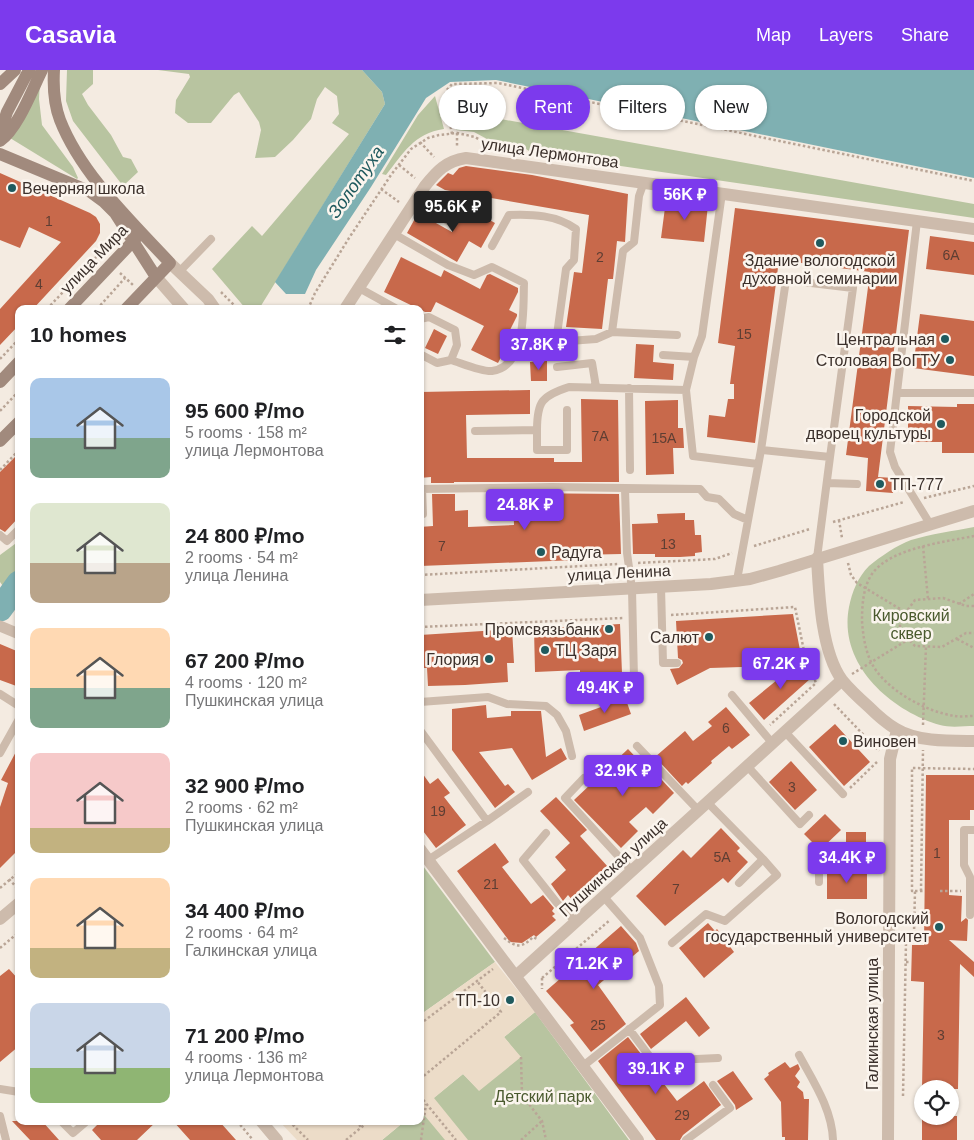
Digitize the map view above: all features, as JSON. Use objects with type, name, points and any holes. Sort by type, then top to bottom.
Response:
[{"type":"main road","points":[[0,84],[15,70]]},
{"type":"main road","points":[[0,133],[8,112],[29,70]]},
{"type":"main road","points":[[15,160],[2,148],[0,141],[6,136],[19,116],[42,70]]},
{"type":"main road","points":[[54,70],[55,100],[60,119],[79,157],[115,202],[137,237],[156,276]]},
{"type":"main road","points":[[0,154],[115,202]]},
{"type":"main road","points":[[88,191],[104,202],[137,237],[174,267],[156,276],[130,305]]},
{"type":"main road","name":"улица Мира","points":[[73,305],[137,237]]},
{"type":"main road","points":[[0,382],[15,366]]},
{"type":"main road","points":[[0,441],[15,426]]},
{"type":"street","name":"улица Лермонтова","points":[[348,305],[425,186],[441,167],[448,162],[466,158],[974,229]]},
{"type":"street","points":[[174,267],[212,305]]},
{"type":"street","points":[[156,276],[181,305]]},
{"type":"street","name":"улица Ленина","points":[[424,600],[632,589],[711,584],[737,580],[779,571],[974,511]]},
{"type":"street","points":[[817,558],[825,633],[835,668],[842,680],[857,697],[897,730],[922,738],[974,741]]},
{"type":"street","name":"Пушкинская улица","points":[[516,976],[842,680]]},
{"type":"street","name":"Галкинская улица","points":[[888,1140],[890,759],[897,730]]},
{"type":"street","points":[[424,855],[638,1140]]},
{"type":"street","points":[[0,919],[15,906]]},
{"type":"street","points":[[264,1125],[277,1140]]},
{"type":"lane","points":[[612,332],[623,251],[634,242],[639,196],[644,182]]},
{"type":"lane","points":[[722,193],[702,336],[694,357],[686,390],[693,456],[758,464]]},
{"type":"lane","points":[[415,201],[450,222]]},
{"type":"lane","points":[[492,246],[509,215],[532,214],[568,223],[576,229],[574,260],[566,269],[556,342],[596,339],[612,332],[677,335]]},
{"type":"lane","points":[[917,221],[890,452],[895,467],[930,524]]},
{"type":"lane","points":[[394,234],[448,266],[474,275],[492,267],[524,283],[521,332],[512,360],[503,369],[490,372],[451,360],[437,362],[424,356]]},
{"type":"lane","points":[[174,267],[211,239]]},
{"type":"lane","points":[[737,580],[761,450],[786,280],[852,288],[817,558]]},
{"type":"lane","points":[[359,288],[390,305]]},
{"type":"lane","points":[[424,318],[429,317],[456,330],[457,345],[451,360]]},
{"type":"lane","points":[[663,355],[694,357]]},
{"type":"lane","points":[[557,367],[592,363],[596,386]]},
{"type":"lane","points":[[567,410],[567,450],[537,450],[537,410],[544,399],[555,392],[570,387],[596,386],[686,390]]},
{"type":"lane","points":[[628,388],[630,470]]},
{"type":"lane","points":[[897,393],[974,393]]},
{"type":"lane","points":[[475,431],[537,430]]},
{"type":"lane","points":[[761,450],[830,457]]},
{"type":"lane","points":[[827,483],[857,484]]},
{"type":"lane","points":[[494,488],[495,516]]},
{"type":"lane","points":[[590,692],[634,679],[632,589],[628,564],[625,488]]},
{"type":"lane","points":[[424,489],[700,488],[708,496],[719,499],[734,514],[748,520]]},
{"type":"lane","points":[[0,548],[15,532]]},
{"type":"lane","points":[[0,535],[7,541]]},
{"type":"lane","points":[[661,587],[663,663],[677,663]]},
{"type":"lane","points":[[0,694],[15,703]]},
{"type":"lane","points":[[732,695],[773,744]]},
{"type":"lane","points":[[424,702],[488,697],[507,704],[546,706],[557,715],[566,731],[572,756]]},
{"type":"lane","points":[[0,753],[15,726]]},
{"type":"lane","points":[[786,732],[843,794]]},
{"type":"lane","points":[[424,735],[487,821]]},
{"type":"lane","points":[[637,746],[763,859],[778,875],[725,921],[706,914],[672,943]]},
{"type":"lane","points":[[748,767],[800,824],[809,815]]},
{"type":"lane","points":[[584,778],[565,798],[632,871]]},
{"type":"lane","points":[[424,855],[487,821],[528,792]]},
{"type":"lane","points":[[970,915],[970,877],[964,865],[964,830],[974,830]]},
{"type":"lane","points":[[546,833],[523,860],[576,922]]},
{"type":"lane","points":[[818,882],[819,868],[828,858],[890,858]]},
{"type":"lane","points":[[738,883],[763,859]]},
{"type":"lane","points":[[583,1066],[660,1005],[658,986],[640,938],[604,897]]},
{"type":"lane","points":[[629,1029],[653,1061],[718,1058]]},
{"type":"lane","points":[[799,1055],[823,1100],[833,1140]]},
{"type":"lane","points":[[686,1140],[730,1108],[713,1085]]},
{"type":"lane","points":[[0,1089],[15,1091]]},
{"type":"lane","points":[[0,1116],[6,1140]]},
{"type":"lane","points":[[65,1125],[76,1137],[84,1125]]},
{"type":"path","points":[[452,134],[446,103],[446,91],[452,84],[498,83],[974,181]]},
{"type":"path","points":[[457,133],[457,148]]},
{"type":"path","points":[[420,142],[429,153]]},
{"type":"path","points":[[398,165],[415,178]]},
{"type":"path","points":[[381,189],[399,202]]},
{"type":"path","points":[[52,305],[99,254]]},
{"type":"path","points":[[101,305],[125,278]]},
{"type":"path","points":[[218,289],[234,305]]},
{"type":"path","points":[[0,359],[15,343]]},
{"type":"path","points":[[0,411],[15,395]]},
{"type":"path","points":[[0,470],[15,454]]},
{"type":"path","points":[[424,575],[715,559],[821,525],[974,486]]},
{"type":"path","points":[[839,520],[844,550],[851,575],[857,583],[905,612]]},
{"type":"path","points":[[974,536],[923,546],[894,556],[873,573],[865,588],[862,613],[863,637],[872,663],[886,682],[905,697],[923,707],[955,716],[974,716]]},
{"type":"path","points":[[923,546],[928,599]]},
{"type":"path","points":[[959,604],[974,594]]},
{"type":"path","points":[[974,606],[966,606],[943,598],[915,600],[900,620],[900,630],[915,646],[942,648],[966,633],[974,633]]},
{"type":"path","points":[[957,638],[974,648]]},
{"type":"path","points":[[842,680],[909,639]]},
{"type":"path","points":[[921,891],[922,738],[926,646]]},
{"type":"path","points":[[816,683],[883,756],[843,794]]},
{"type":"path","points":[[853,744],[863,735]]},
{"type":"path","points":[[925,891],[912,890],[912,768],[974,769]]},
{"type":"path","points":[[0,888],[15,875]]},
{"type":"path","points":[[9,879],[15,886]]},
{"type":"path","points":[[903,1103],[906,942],[914,933],[915,890]]},
{"type":"path","points":[[940,891],[970,891]]},
{"type":"path","points":[[0,948],[15,935]]},
{"type":"path","points":[[502,937],[509,943],[518,945],[527,942],[533,937],[537,939]]},
{"type":"path","points":[[906,962],[911,962]]},
{"type":"path","points":[[424,1021],[499,965]]},
{"type":"path","points":[[424,1076],[501,1012],[477,982]]},
{"type":"path","points":[[520,1057],[522,1095],[542,1121],[546,1140]]},
{"type":"path","points":[[424,1101],[456,1140]]},
{"type":"path","points":[[424,1118],[426,1104]]},
{"type":"path","points":[[521,1140],[542,1121]]},
{"type":"path","points":[[240,1125],[253,1140]]},
{"type":"path","points":[[346,1140],[364,1125]]},
{"type":"path","points":[[421,1140],[423,1125]]},
{"type":"path","points":[[293,1126],[308,1140]]},
{"type":"green space","points":[[67,70],[93,70],[93,84],[82,94],[111,135],[123,157],[131,159],[138,172],[123,186],[73,121],[66,101]]},
{"type":"green space","points":[[158,70],[362,70],[382,92],[385,104],[261,305],[243,305],[212,269],[252,226],[262,236],[349,134],[332,123],[339,114],[337,96],[325,87],[317,99],[311,119],[293,140],[275,157],[255,158],[261,130],[259,122],[239,92],[234,95],[211,123],[188,123],[175,113],[176,100],[190,77],[189,74]]},
{"type":"green space","points":[[40,81],[39,99],[42,125],[73,167],[77,179],[10,138]]},
{"type":"green space","points":[[435,96],[439,111],[439,130],[417,140],[404,152],[386,175],[382,174],[418,115]]},
{"type":"green space","points":[[506,120],[516,122],[516,130],[562,130],[974,204],[974,218],[532,153],[526,149],[500,146],[474,132],[456,130],[506,130]]},
{"type":"green space","name":"Кировский сквер","points":[[974,527],[974,726],[944,726],[921,718],[903,708],[886,696],[872,682],[860,665],[852,647],[848,628],[849,607],[854,590],[862,575],[869,566],[889,552],[911,540]]},
{"type":"green space","points":[[15,544],[15,588],[10,596],[0,582],[0,555]]},
{"type":"green space","points":[[424,867],[495,962],[424,1012]]},
{"type":"green space","name":"Детский парк","points":[[535,1012],[629,1140],[382,1140],[400,1125],[424,1125],[424,1106],[463,1074],[479,1090],[520,1057],[504,1037]]},
{"type":"shaded area","points":[[495,962],[535,1012],[504,1037],[521,1057],[479,1091],[463,1074],[434,1098],[468,1140],[445,1140],[424,1115],[424,1012]]},
{"type":"shaded area","points":[[283,1125],[400,1125],[382,1140],[297,1140]]},
{"type":"water","points":[[362,70],[974,70],[974,178],[740,130],[767,130],[767,85],[695,85],[695,121],[685,119],[685,85],[600,85],[600,101],[590,99],[590,85],[520,85],[496,80],[450,82],[446,85],[439,85],[439,89],[426,98],[371,187],[316,270],[305,294],[286,294],[275,282],[385,104],[382,92]]},
{"type":"building","points":[[466,166],[532,175],[628,194],[625,242],[617,241],[613,279],[608,279],[602,329],[566,327],[574,272],[582,273],[589,215],[445,190],[436,185],[448,173],[453,175],[459,168]]},
{"type":"building","points":[[0,173],[90,213],[96,217],[100,224],[100,233],[96,241],[37,305],[15,305],[15,329],[0,345],[0,309],[61,242],[29,227],[20,248],[0,240]]},
{"type":"building","points":[[666,200],[708,205],[704,242],[661,238]]},
{"type":"building","points":[[466,207],[495,223],[481,248],[469,241],[457,262],[407,233],[418,213],[452,232]]},
{"type":"building","points":[[735,208],[909,230],[878,477],[894,478],[893,493],[866,491],[868,458],[846,455],[870,272],[779,260],[755,443],[707,437],[709,415],[725,417],[728,399],[734,399],[734,384],[730,384],[735,346],[718,343]]},
{"type":"building","points":[[930,236],[974,242],[974,275],[926,269]]},
{"type":"building","points":[[401,257],[441,277],[444,270],[480,289],[487,275],[490,274],[518,288],[518,292],[509,310],[517,314],[508,334],[512,336],[498,363],[471,350],[484,326],[436,302],[431,312],[425,312],[424,305],[411,305],[384,292]]},
{"type":"building","points":[[920,314],[974,321],[974,376],[913,368]]},
{"type":"building","points":[[434,329],[447,336],[438,354],[425,348]]},
{"type":"building","points":[[636,344],[654,345],[653,362],[674,364],[673,380],[634,378]]},
{"type":"building","points":[[547,361],[547,381],[531,381],[530,362]]},
{"type":"building","points":[[530,390],[530,414],[466,415],[467,458],[554,458],[554,462],[582,462],[581,399],[618,400],[619,482],[431,483],[431,477],[424,478],[424,392]]},
{"type":"building","points":[[678,400],[678,428],[683,428],[684,448],[673,448],[674,474],[646,475],[645,401]]},
{"type":"building","name":"Городской дворец культуры","points":[[957,404],[974,404],[974,453],[942,453],[942,442],[908,442],[908,406],[957,407]]},
{"type":"building","points":[[15,457],[15,521],[5,532],[0,529],[0,472]]},
{"type":"building","points":[[513,493],[619,494],[621,554],[577,555],[577,560],[424,566],[424,527],[433,526],[432,494],[455,494],[455,511],[468,510],[468,527],[514,525]]},
{"type":"building","points":[[685,513],[685,520],[694,520],[695,535],[701,535],[702,552],[695,553],[695,556],[680,557],[655,557],[655,554],[633,554],[632,524],[658,523],[657,514]]},
{"type":"building","points":[[793,614],[800,650],[767,661],[765,652],[742,653],[742,667],[710,668],[677,685],[670,669],[679,668],[683,663],[678,658],[676,621]]},
{"type":"building","points":[[620,624],[622,673],[580,674],[580,670],[535,672],[534,629]]},
{"type":"building","points":[[512,629],[514,663],[507,663],[508,682],[428,686],[427,668],[424,668],[424,635]]},
{"type":"building","points":[[0,644],[15,650],[15,686],[0,680]]},
{"type":"building","points":[[804,658],[810,679],[764,720],[749,703]]},
{"type":"building","points":[[625,697],[631,714],[584,731],[579,715]]},
{"type":"building","points":[[486,705],[487,718],[511,716],[511,711],[541,711],[546,757],[561,748],[567,759],[532,780],[512,748],[479,752],[505,786],[508,784],[515,792],[495,808],[452,750],[452,709]]},
{"type":"building","points":[[726,707],[750,735],[732,749],[729,746],[688,784],[686,782],[682,786],[655,757],[685,731],[693,741],[712,726],[708,722]]},
{"type":"building","points":[[835,724],[870,762],[844,786],[809,747]]},
{"type":"building","points":[[628,749],[644,766],[647,764],[674,793],[653,814],[646,807],[629,822],[638,831],[621,848],[574,800]]},
{"type":"building","points":[[15,754],[15,853],[0,868],[0,807],[8,783],[1,780]]},
{"type":"building","points":[[791,761],[817,790],[795,810],[769,782]]},
{"type":"building","points":[[926,775],[974,775],[974,810],[970,810],[970,820],[949,820],[949,895],[962,896],[961,922],[966,918],[968,920],[967,941],[949,940],[974,962],[974,977],[960,964],[958,1080],[922,1080],[924,982],[911,981],[912,945],[924,945]]},
{"type":"building","points":[[424,776],[430,784],[438,778],[450,793],[444,797],[466,825],[436,848],[424,832]]},
{"type":"building","points":[[556,797],[587,830],[580,836],[609,868],[573,901],[568,895],[563,901],[551,884],[566,870],[555,857],[570,843],[540,811]]},
{"type":"building","points":[[825,814],[841,830],[820,850],[804,834]]},
{"type":"building","points":[[721,828],[740,848],[737,851],[748,862],[728,883],[723,878],[665,926],[636,896],[683,850],[691,858]]},
{"type":"building","points":[[846,832],[866,832],[866,849],[846,850]]},
{"type":"building","points":[[495,843],[509,862],[502,867],[531,904],[543,895],[554,908],[552,911],[555,914],[552,916],[556,920],[536,937],[534,935],[522,943],[510,942],[457,871]]},
{"type":"building","points":[[840,865],[854,865],[854,871],[867,871],[867,899],[827,899],[827,871],[840,871]]},
{"type":"building","points":[[708,923],[715,931],[717,929],[734,952],[704,978],[679,948]]},
{"type":"building","points":[[621,926],[636,943],[639,951],[598,985],[626,1024],[591,1052],[570,1025],[574,1023],[546,991]]},
{"type":"building","points":[[9,969],[15,976],[15,1049],[0,1062],[0,976]]},
{"type":"building","points":[[686,997],[710,1028],[699,1037],[686,1021],[651,1049],[640,1034]]},
{"type":"building","points":[[628,1037],[677,1101],[704,1081],[721,1105],[683,1135],[680,1140],[656,1140],[598,1061]]},
{"type":"building","points":[[785,1062],[790,1068],[798,1064],[800,1069],[795,1076],[800,1082],[797,1087],[803,1092],[804,1099],[809,1099],[808,1140],[785,1140],[785,1137],[782,1137],[781,1102],[764,1079],[769,1075],[768,1073]]},
{"type":"building","points":[[733,1071],[753,1099],[736,1110],[735,1105],[717,1081]]},
{"type":"building","points":[[16,1125],[46,1125],[59,1140],[30,1140]]},
{"type":"building","points":[[97,1125],[153,1125],[137,1140],[101,1140],[92,1130]]},
{"type":"building","points":[[177,1125],[223,1125],[236,1140],[190,1140]]},
{"type":"building","points":[[922,1125],[957,1125],[957,1140],[922,1140]]},
{"type":"waterway","name":"Золотуха","points":[[0,609],[15,588]]},
{"type":"place","name":"Вечерняя школа","points":[[12,188]]},
{"type":"place","name":"Здание вологодской духовной семинарии","points":[[820,243]]},
{"type":"place","name":"Центральная","points":[[945,339]]},
{"type":"place","name":"Столовая ВоГТУ","points":[[950,360]]},
{"type":"place","name":"Городской дворец культуры","points":[[941,424]]},
{"type":"place","name":"ТП-777","points":[[880,484]]},
{"type":"place","name":"Радуга","points":[[541,552]]},
{"type":"place","name":"Промсвязьбанк","points":[[609,629]]},
{"type":"place","name":"Салют","points":[[709,637]]},
{"type":"place","name":"ТЦ Заря","points":[[545,650]]},
{"type":"place","name":"Глория","points":[[489,659]]},
{"type":"place","name":"Виновен","points":[[843,741]]},
{"type":"place","name":"Вологодский государственный университет","points":[[939,927]]},
{"type":"place","name":"ТП-10","points":[[510,1000]]}]
